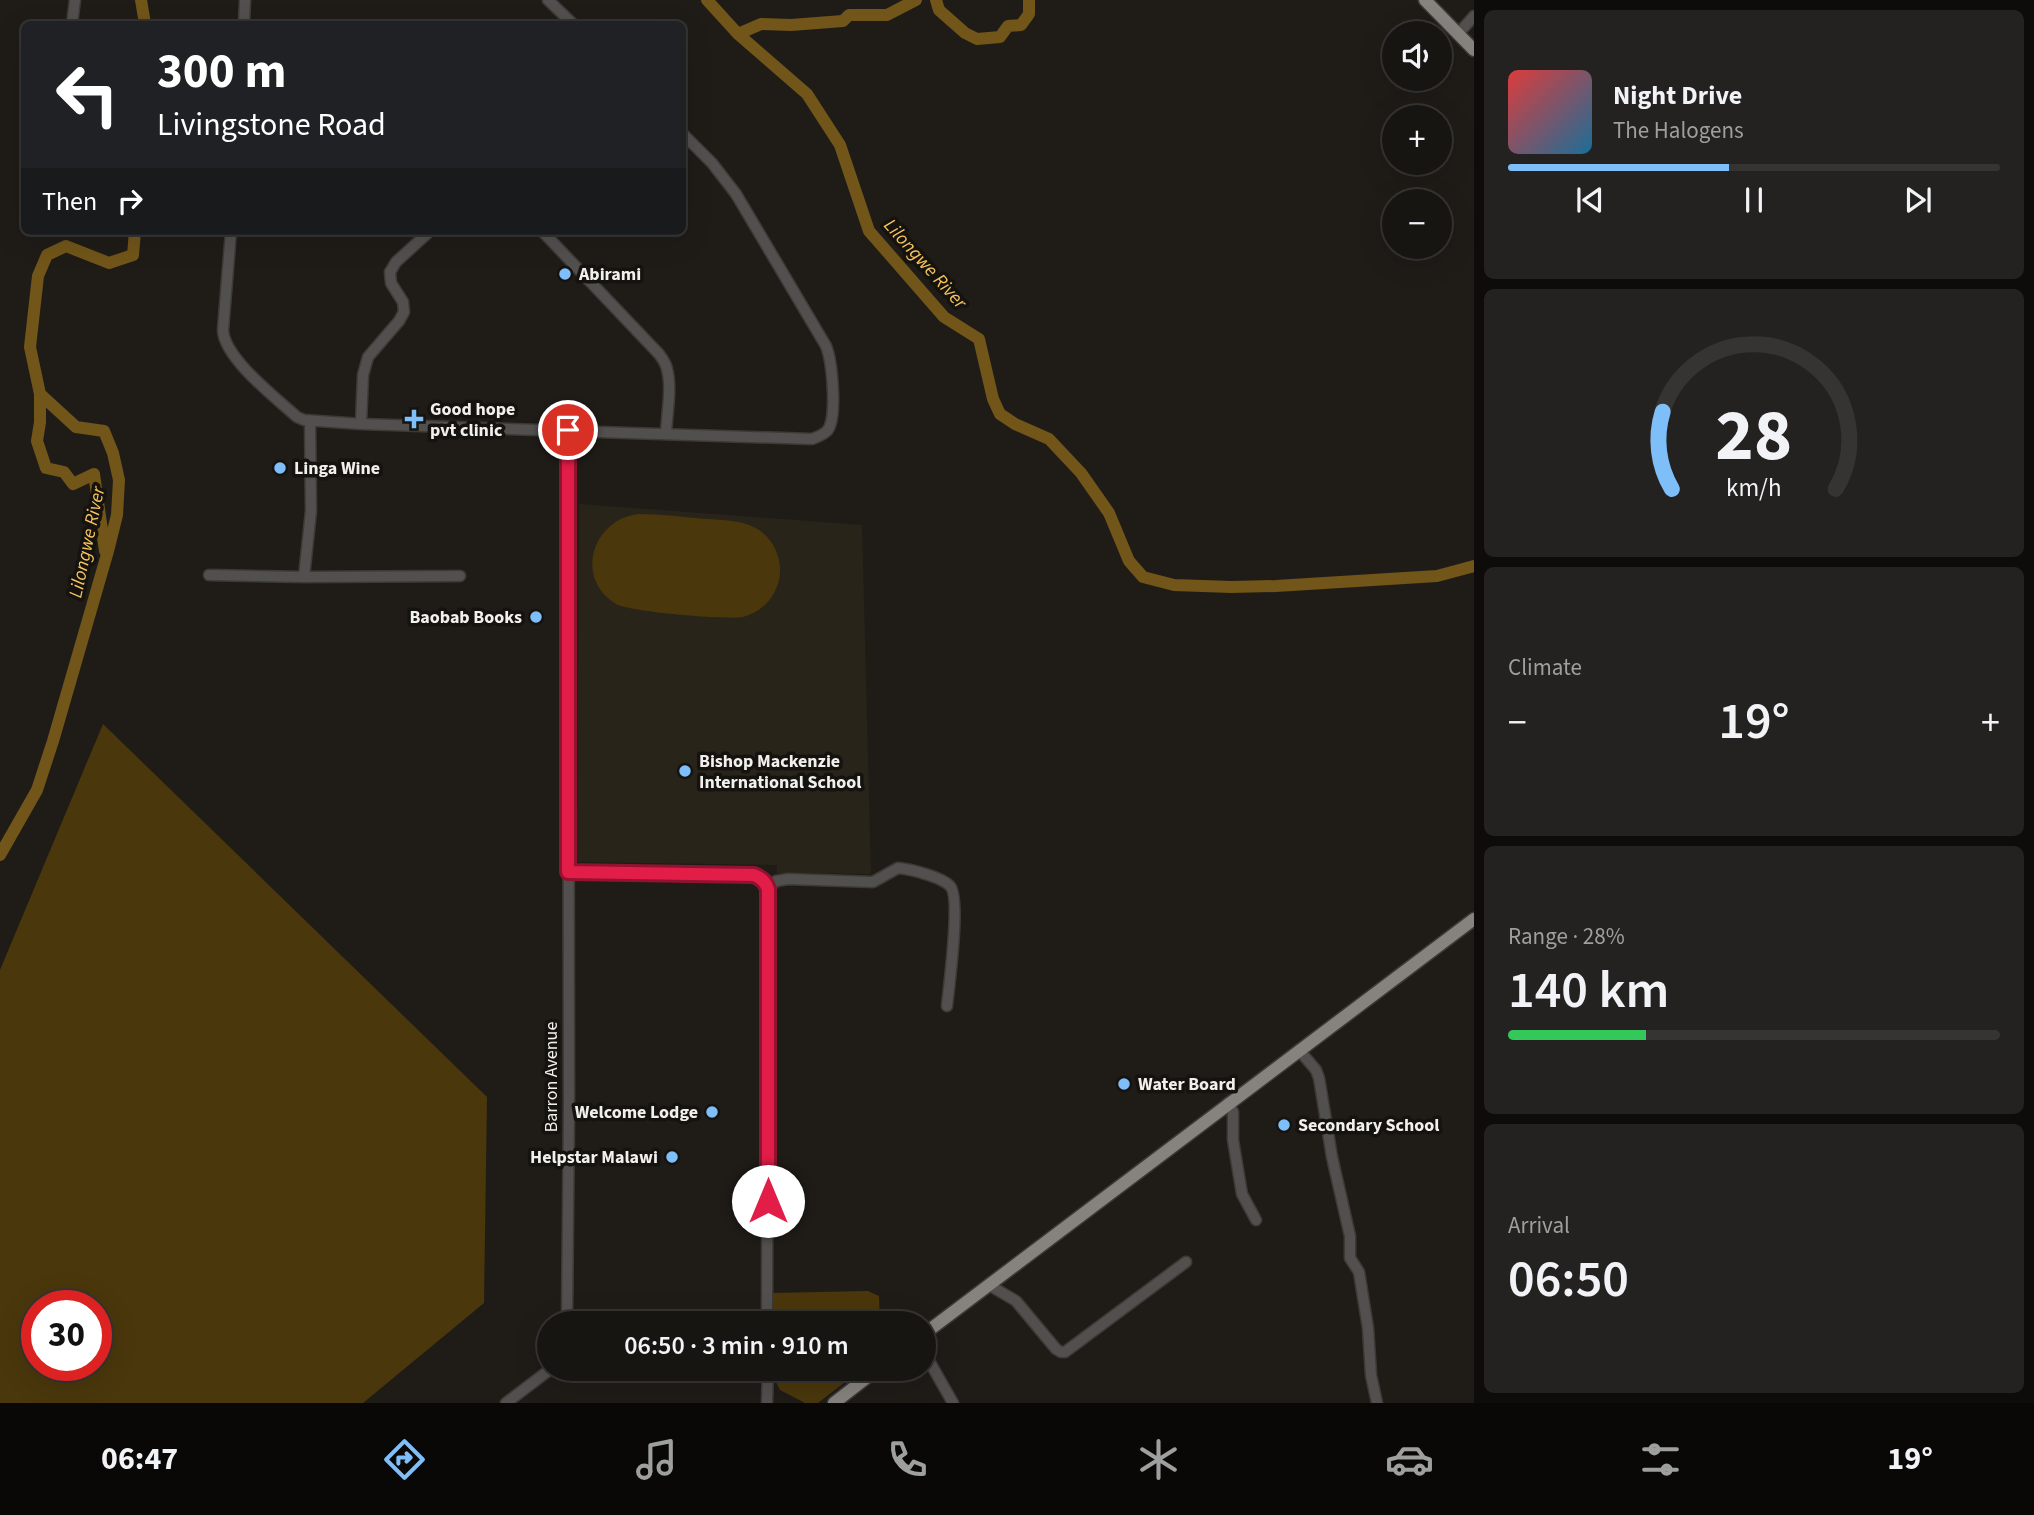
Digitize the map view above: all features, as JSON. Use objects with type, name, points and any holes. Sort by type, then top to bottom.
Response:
[{"type":"main road","points":[[1425,0],[1474,50]]},
{"type":"main road","points":[[936,1325],[1474,919]]},
{"type":"main road","points":[[834,1403],[862,1381]]},
{"type":"street","points":[[72,21],[75,0]]},
{"type":"street","points":[[244,21],[245,0]]},
{"type":"street","points":[[548,0],[570,21]]},
{"type":"street","points":[[1458,34],[1474,16]]},
{"type":"street","points":[[231,235],[223,330],[225,342],[260,384],[297,417],[310,422],[811,439],[827,431],[832,416],[831,363],[826,346],[736,194],[712,163],[686,137]]},
{"type":"street","points":[[361,424],[363,375],[368,357],[404,312],[402,302],[391,283],[390,272],[396,262],[426,235]]},
{"type":"street","points":[[546,235],[664,362],[668,387],[666,433]]},
{"type":"street","points":[[304,577],[311,511],[310,422]]},
{"type":"street","name":"Barron Avenue","points":[[567,1311],[568,430]]},
{"type":"street","points":[[209,575],[460,576]]},
{"type":"street","points":[[768,889],[776,881],[788,879],[873,882],[898,868],[945,882],[953,889],[954,895],[947,1006]]},
{"type":"street","points":[[568,872],[754,875],[763,880],[768,889],[767,1311]]},
{"type":"street","points":[[1299,1050],[1319,1078],[1332,1157],[1350,1236],[1350,1258],[1359,1272],[1377,1403]]},
{"type":"street","points":[[1228,1103],[1233,1112],[1233,1140],[1242,1194],[1256,1220]]},
{"type":"street","points":[[989,1285],[1016,1301],[1056,1349],[1065,1352],[1186,1262]]},
{"type":"street","points":[[936,1373],[953,1403]]},
{"type":"street","points":[[506,1403],[537,1379]]},
{"type":"street","points":[[767,1403],[768,1381]]},
{"type":"shaded area","name":"Bishop Mackenzie International School","points":[[579,504],[862,525],[871,874],[777,873],[777,865],[577,862]]},
{"type":"shaded area","points":[[638,514],[734,521],[758,529],[777,552],[779,581],[772,596],[753,613],[733,618],[658,612],[616,604],[603,593],[595,580],[592,566],[594,552],[609,527]]},
{"type":"shaded area","points":[[103,724],[487,1097],[484,1303],[363,1403],[0,1403],[0,970]]},
{"type":"shaded area","points":[[868,1291],[879,1296],[880,1311],[773,1311],[772,1293]]},
{"type":"shaded area","points":[[776,1381],[846,1381],[818,1403],[805,1403],[780,1390]]},
{"type":"waterway","name":"Lilongwe River","points":[[141,0],[144,21]]},
{"type":"waterway","name":"Lilongwe River","points":[[707,0],[738,34],[807,94],[840,145],[869,231],[944,317],[979,339],[993,399],[1000,414],[1049,439],[1081,473],[1109,513],[1129,561],[1143,577],[1174,585],[1276,586],[1437,576],[1474,566]]},
{"type":"waterway","points":[[738,34],[761,24],[791,25],[843,21],[849,15],[887,15],[916,0]]},
{"type":"waterway","points":[[936,0],[939,10],[965,33],[977,39],[1000,37],[1008,26],[1021,25],[1029,14],[1029,0]]},
{"type":"waterway","name":"Lilongwe River","points":[[0,855],[37,790],[117,515],[119,480],[113,453],[104,431],[76,427],[40,394],[30,347],[38,276],[47,255],[66,246],[109,263],[133,255],[135,235]]},
{"type":"waterway","points":[[40,394],[37,441],[46,468],[64,472],[73,484],[94,474],[105,551]]},
{"type":"place","name":"Abirami","points":[[565,274]]},
{"type":"place","name":"Good hope pvt clinic","points":[[414,419]]},
{"type":"place","name":"Linga Wine","points":[[280,468]]},
{"type":"place","name":"Baobab Books","points":[[536,617]]},
{"type":"place","name":"Bishop Mackenzie International School","points":[[685,771]]},
{"type":"place","name":"Water Board","points":[[1124,1084]]},
{"type":"place","name":"Welcome Lodge","points":[[712,1112]]},
{"type":"place","name":"Secondary School","points":[[1284,1125]]},
{"type":"place","name":"Helpstar Malawi","points":[[672,1157]]},
{"type":"route","points":[[568,430],[568,872],[754,875],[766,884],[768,1201]]}]
